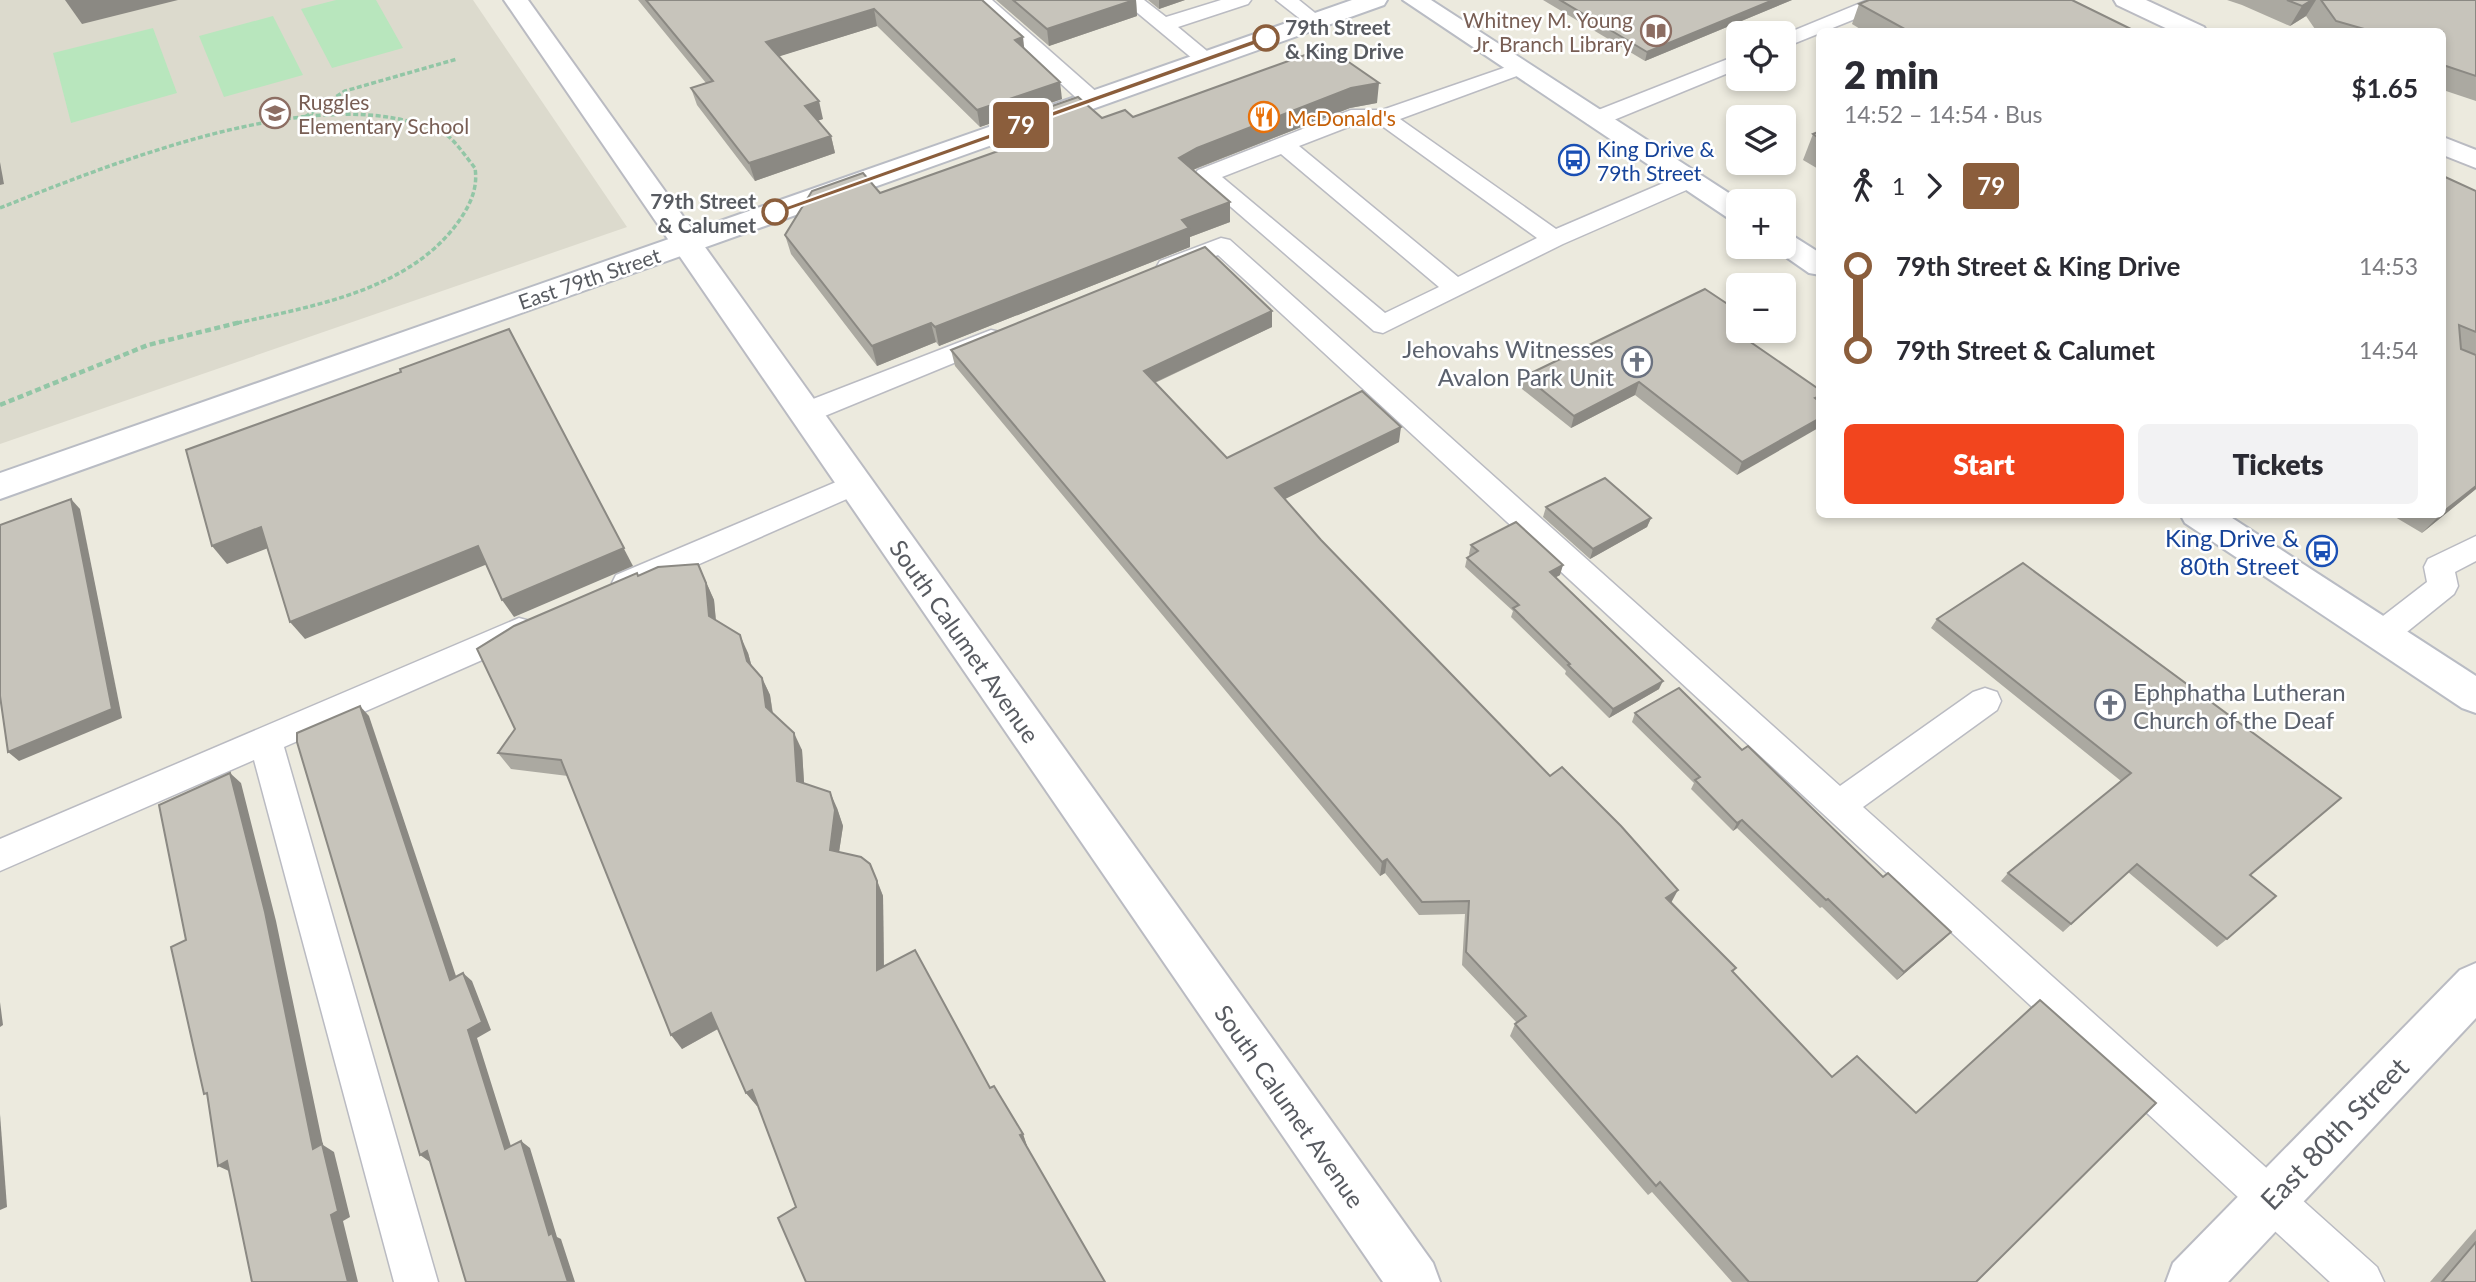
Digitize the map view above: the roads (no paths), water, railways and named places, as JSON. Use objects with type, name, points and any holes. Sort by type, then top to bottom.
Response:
[{"type":"street","name":"South Calumet Avenue","points":[[516,0],[1414,1282]]},
{"type":"street","name":"East 79th Street","points":[[0,486],[1375,0]]},
{"type":"street","points":[[1415,0],[1726,204]]},
{"type":"street","points":[[2126,0],[2186,28]]},
{"type":"street","points":[[2446,146],[2476,160]]},
{"type":"street","points":[[1796,250],[1816,263]]},
{"type":"street","points":[[2204,518],[2476,697]]},
{"type":"street","name":"East 80th Street","points":[[2192,1282],[2476,985]]},
{"type":"lane","points":[[979,0],[1092,100]]},
{"type":"lane","points":[[1132,0],[1206,60]]},
{"type":"lane","points":[[1163,25],[1241,0]]},
{"type":"lane","points":[[1286,0],[1315,21]]},
{"type":"lane","points":[[1831,28],[1885,0]]},
{"type":"lane","points":[[1796,38],[1816,32]]},
{"type":"lane","points":[[1595,119],[1726,66]]},
{"type":"lane","points":[[1518,69],[1384,117],[1359,115],[1206,175],[1383,325],[1554,239],[1690,180]]},
{"type":"lane","points":[[1384,117],[1554,239]]},
{"type":"lane","points":[[1283,144],[1456,288]]},
{"type":"lane","points":[[1145,276],[1221,245],[2362,1282]]},
{"type":"lane","points":[[806,413],[1018,327]]},
{"type":"lane","points":[[606,592],[855,484]]},
{"type":"lane","points":[[2381,635],[2443,586],[2439,567],[2476,547]]},
{"type":"lane","points":[[0,855],[543,620]]},
{"type":"lane","points":[[1838,807],[1985,701]]},
{"type":"lane","points":[[265,740],[416,1282]]},
{"type":"place","name":"Whitney M. Young Jr. Branch Library","points":[[1656,31]]},
{"type":"place","name":"79th Street & King Drive","points":[[1266,38]]},
{"type":"place","name":"Ruggles Elementary School","points":[[275,113]]},
{"type":"place","name":"McDonald's","points":[[1264,117]]},
{"type":"place","name":"King Drive & 79th Street","points":[[1574,160]]},
{"type":"place","name":"79th Street & Calumet","points":[[775,212]]},
{"type":"place","name":"Jehovahs Witnesses Avalon Park Unit","points":[[1637,362]]},
{"type":"place","name":"King Drive & 80th Street","points":[[2322,551]]},
{"type":"place","name":"Ephphatha Lutheran Church of the Deaf","points":[[2110,705]]}]
